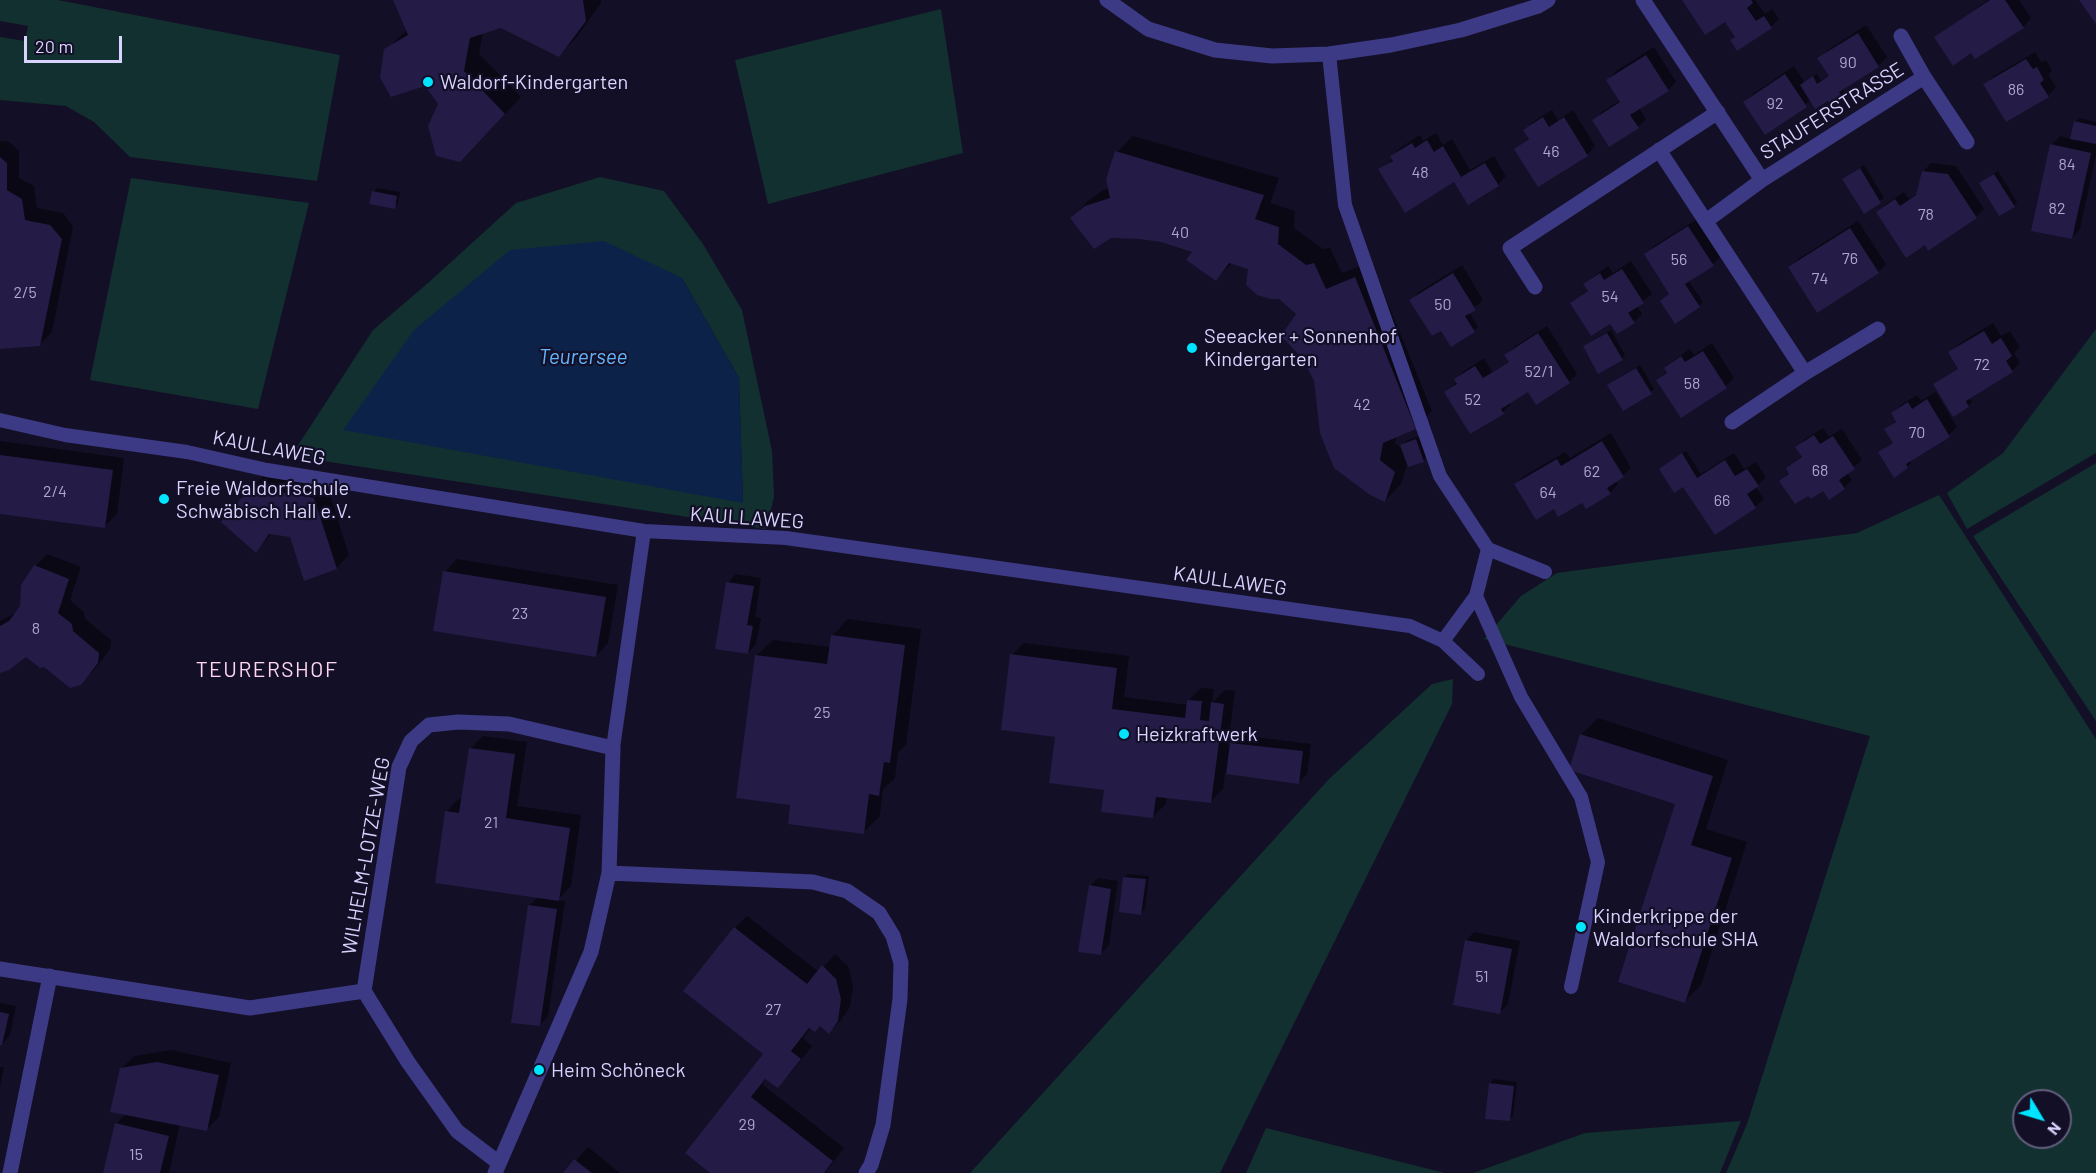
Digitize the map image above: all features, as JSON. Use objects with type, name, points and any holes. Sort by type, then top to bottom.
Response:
[{"type":"street","points":[[1107,0],[1148,29],[1215,50],[1272,57],[1329,54],[1391,45],[1461,30],[1538,6],[1548,0]]},
{"type":"street","name":"STAUFERSTRASSE","points":[[1643,0],[1762,180]]},
{"type":"street","name":"STAUFERSTRASSE","points":[[1901,36],[1924,77],[1967,142]]},
{"type":"street","name":"STAUFERSTRASSE","points":[[1706,221],[1762,180],[1924,77]]},
{"type":"street","points":[[1535,287],[1510,248],[1718,112]]},
{"type":"street","points":[[1659,150],[1805,373]]},
{"type":"street","points":[[1732,422],[1805,373],[1878,329]]},
{"type":"street","name":"WILHELM-LOTZE-WEG","points":[[364,991],[399,766],[411,741],[429,725],[458,722],[510,724],[613,748]]},
{"type":"street","points":[[0,969],[250,1008],[364,991],[408,1062],[457,1131],[497,1168],[591,952],[609,873],[613,748]]},
{"type":"street","points":[[609,873],[813,882],[847,891],[879,913],[893,936],[901,963],[900,999],[884,1125],[872,1165],[866,1173]]},
{"type":"street","points":[[10,1173],[50,976]]},
{"type":"lane","points":[[1329,54],[1344,206],[1440,476],[1488,549],[1545,572]]},
{"type":"lane","name":"KAULLAWEG","points":[[0,420],[65,435],[187,452],[267,470],[644,531],[786,538],[1410,626],[1443,641],[1478,674]]},
{"type":"lane","points":[[613,748],[644,531]]},
{"type":"lane","points":[[1443,641],[1476,596],[1488,549]]},
{"type":"lane","points":[[1476,596],[1521,698],[1581,796],[1598,862],[1571,987]]},
{"type":"green space","points":[[0,0],[58,0],[340,55],[317,181],[130,157],[94,122],[66,106],[0,100],[0,37],[25,41],[28,26],[0,21]]},
{"type":"green space","points":[[941,9],[963,153],[768,204],[735,60]]},
{"type":"green space","name":"Teurersee","points":[[600,177],[664,191],[703,244],[742,310],[772,451],[774,497],[766,529],[291,456],[373,330],[516,203]],"holes":[[[682,278],[739,378],[743,503]]]},
{"type":"green space","points":[[131,178],[309,203],[258,409],[90,380]]},
{"type":"green space","points":[[2096,329],[2096,453],[1967,529],[1947,493],[2003,453]]},
{"type":"green space","points":[[2096,463],[2096,721],[1973,536]]},
{"type":"green space","points":[[1939,495],[2096,739],[2096,1173],[1726,1173],[1747,1124],[1870,736],[1484,639],[1521,596],[1557,573],[1857,533]]},
{"type":"green space","points":[[1453,679],[1452,704],[1220,1173],[970,1173],[1329,779],[1432,684]]},
{"type":"green space","points":[[1741,1121],[1720,1173],[1473,1173],[1585,1133]]},
{"type":"green space","points":[[1266,1128],[1445,1173],[1246,1173]]},
{"type":"water","name":"Teurersee","points":[[604,241],[682,278],[739,378],[743,503],[343,430],[414,330],[510,250]]},
{"type":"building","name":"Waldorf-Kindergarten","points":[[393,0],[583,0],[586,21],[559,57],[501,28],[470,38],[464,71],[505,114],[460,162],[436,156],[428,126],[438,104],[425,86],[391,97],[380,78],[384,49],[408,35]]},
{"type":"building","points":[[1682,0],[1751,0],[1753,3],[1747,8],[1756,21],[1764,16],[1772,28],[1737,51],[1730,40],[1735,37],[1725,22],[1705,35]]},
{"type":"building","points":[[1990,0],[2005,0],[2024,28],[1975,59],[1971,53],[1953,66],[1934,37]]},
{"type":"building","points":[[2079,0],[2096,0],[2096,24]]},
{"type":"building","points":[[1858,33],[1879,67],[1839,92],[1843,98],[1831,106],[1828,101],[1815,109],[1800,85],[1813,76],[1817,84],[1829,76],[1817,58]]},
{"type":"building","points":[[1646,55],[1669,91],[1630,115],[1639,128],[1609,147],[1592,120],[1620,102],[1606,80]]},
{"type":"building","points":[[2026,59],[2033,69],[2037,67],[2044,80],[2040,83],[2049,97],[2006,122],[1983,84]]},
{"type":"building","points":[[1785,74],[1807,107],[1765,135],[1743,102]]},
{"type":"building","points":[[1543,117],[1549,127],[1564,117],[1588,156],[1538,187],[1514,149],[1529,139],[1523,130]]},
{"type":"building","points":[[2074,121],[2096,126],[2096,144],[2070,139]]},
{"type":"building","points":[[1427,140],[1434,152],[1443,146],[1461,177],[1485,163],[1499,186],[1468,205],[1454,182],[1405,213],[1378,169],[1393,161],[1390,156],[1412,143],[1415,148]]},
{"type":"building","points":[[2050,144],[2091,153],[2072,239],[2031,231]]},
{"type":"building","points":[[1115,151],[1264,195],[1255,219],[1279,227],[1278,244],[1306,265],[1314,263],[1326,289],[1355,277],[1416,429],[1383,443],[1380,460],[1395,472],[1385,502],[1370,495],[1334,468],[1320,433],[1314,381],[1303,359],[1281,336],[1296,314],[1279,299],[1257,295],[1246,285],[1248,269],[1229,263],[1216,281],[1186,260],[1192,252],[1161,242],[1111,238],[1094,249],[1070,218],[1085,206],[1110,198],[1106,179]]},
{"type":"building","points":[[0,157],[7,163],[7,190],[22,199],[25,220],[50,225],[62,239],[40,346],[0,349]]},
{"type":"building","points":[[1860,168],[1881,203],[1864,214],[1842,179]]},
{"type":"building","points":[[1922,171],[1948,174],[1977,218],[1928,251],[1925,245],[1906,258],[1876,212],[1895,199],[1900,206],[1916,195]]},
{"type":"building","points":[[1994,174],[2015,207],[1999,216],[1979,183]]},
{"type":"building","points":[[372,191],[397,196],[395,209],[369,204]]},
{"type":"building","points":[[1688,226],[1714,266],[1685,284],[1700,307],[1675,324],[1660,301],[1669,294],[1644,254]]},
{"type":"building","points":[[1850,228],[1879,273],[1817,313],[1788,267]]},
{"type":"building","points":[[1622,269],[1644,303],[1628,313],[1635,323],[1617,334],[1610,324],[1591,336],[1570,303],[1588,291],[1583,284],[1600,273],[1604,280]]},
{"type":"building","points":[[1453,273],[1476,310],[1465,316],[1475,332],[1451,347],[1441,331],[1432,336],[1409,300]]},
{"type":"building","points":[[1984,331],[1992,344],[2001,338],[2012,356],[2006,361],[2013,372],[1966,401],[1969,407],[1953,417],[1933,384],[1958,369],[1948,352]]},
{"type":"building","points":[[1538,333],[1570,383],[1536,405],[1528,392],[1501,409],[1504,414],[1470,434],[1444,392],[1457,384],[1454,379],[1475,366],[1483,378],[1509,362],[1504,355]]},
{"type":"building","points":[[1607,333],[1623,360],[1598,374],[1583,346]]},
{"type":"building","points":[[1703,351],[1727,388],[1681,418],[1656,380],[1667,373],[1664,368],[1681,356],[1685,362]]},
{"type":"building","points":[[1636,368],[1652,394],[1623,411],[1607,385]]},
{"type":"building","points":[[1927,399],[1950,437],[1906,464],[1908,468],[1894,478],[1878,452],[1893,443],[1884,429],[1896,422],[1891,413],[1908,402],[1912,409]]},
{"type":"building","points":[[1814,435],[1820,444],[1833,436],[1855,469],[1839,480],[1845,489],[1829,500],[1823,491],[1811,499],[1808,496],[1795,504],[1779,481],[1789,474],[1786,468],[1802,457],[1795,447]]},
{"type":"building","points":[[1416,439],[1424,462],[1408,467],[1400,445]]},
{"type":"building","points":[[1602,441],[1624,477],[1607,488],[1611,494],[1586,509],[1582,503],[1558,517],[1554,509],[1536,520],[1514,484],[1557,459],[1561,466]]},
{"type":"building","points":[[1682,453],[1697,478],[1725,460],[1735,476],[1747,469],[1759,486],[1747,494],[1756,508],[1715,535],[1683,487],[1674,493],[1659,469]]},
{"type":"building","points":[[0,455],[113,470],[105,528],[0,514]]},
{"type":"building","points":[[251,487],[314,498],[337,569],[304,581],[290,537],[269,534],[256,553],[221,522]]},
{"type":"building","points":[[34,565],[69,579],[58,613],[72,624],[73,631],[99,653],[98,663],[81,685],[70,688],[44,667],[40,668],[26,657],[9,670],[0,673],[0,626],[9,621],[20,606],[21,585]]},
{"type":"building","points":[[443,571],[606,597],[596,657],[433,631]]},
{"type":"building","points":[[726,582],[754,586],[747,625],[753,626],[748,654],[715,649]]},
{"type":"building","points":[[831,635],[905,645],[890,763],[884,762],[879,796],[869,794],[864,834],[788,824],[790,805],[736,798],[755,655],[827,664]]},
{"type":"building","name":"Heizkraftwerk","points":[[1010,654],[1117,668],[1112,709],[1185,718],[1187,700],[1202,701],[1200,720],[1209,721],[1211,702],[1224,704],[1211,803],[1156,797],[1153,818],[1101,812],[1104,790],[1049,783],[1055,737],[1001,730]]},
{"type":"building","points":[[1580,734],[1713,776],[1691,845],[1732,858],[1685,1003],[1618,982],[1675,804],[1569,770]]},
{"type":"building","points":[[1230,743],[1303,751],[1299,784],[1226,774]]},
{"type":"building","points":[[469,748],[515,754],[506,818],[570,828],[559,901],[435,883],[445,811],[459,813]]},
{"type":"building","points":[[1123,877],[1146,879],[1141,915],[1119,912]]},
{"type":"building","points":[[1089,885],[1111,889],[1101,955],[1078,952]]},
{"type":"building","points":[[528,905],[557,909],[540,1026],[511,1023]]},
{"type":"building","points":[[734,927],[807,984],[822,965],[836,979],[841,999],[838,1021],[829,1034],[820,1026],[815,1032],[809,1028],[791,1051],[801,1059],[778,1088],[765,1079],[751,1097],[833,1161],[824,1173],[710,1173],[685,1153],[763,1054],[683,991]]},
{"type":"building","points":[[1465,940],[1512,949],[1500,1014],[1453,1005]]},
{"type":"building","points":[[0,1012],[9,1014],[2,1045],[0,1045]]},
{"type":"building","points":[[157,1062],[219,1075],[207,1131],[110,1112],[120,1068]]},
{"type":"building","points":[[1489,1083],[1514,1086],[1510,1121],[1485,1119]]},
{"type":"building","points":[[115,1123],[169,1136],[160,1173],[103,1173]]},
{"type":"building","points":[[574,1159],[592,1173],[563,1173]]},
{"type":"place","name":"Waldorf-Kindergarten","points":[[428,82]]},
{"type":"place","name":"Seeacker + Sonnenhof Kindergarten","points":[[1192,348]]},
{"type":"place","name":"Freie Waldorfschule Schwäbisch Hall e.V.","points":[[164,499]]},
{"type":"place","name":"Heizkraftwerk","points":[[1124,734]]},
{"type":"place","name":"Kinderkrippe der Waldorfschule SHA","points":[[1581,927]]},
{"type":"place","name":"Heim Schöneck","points":[[539,1070]]},
{"type":"district","name":"TEURERSHOF","points":[[267,670]]}]
